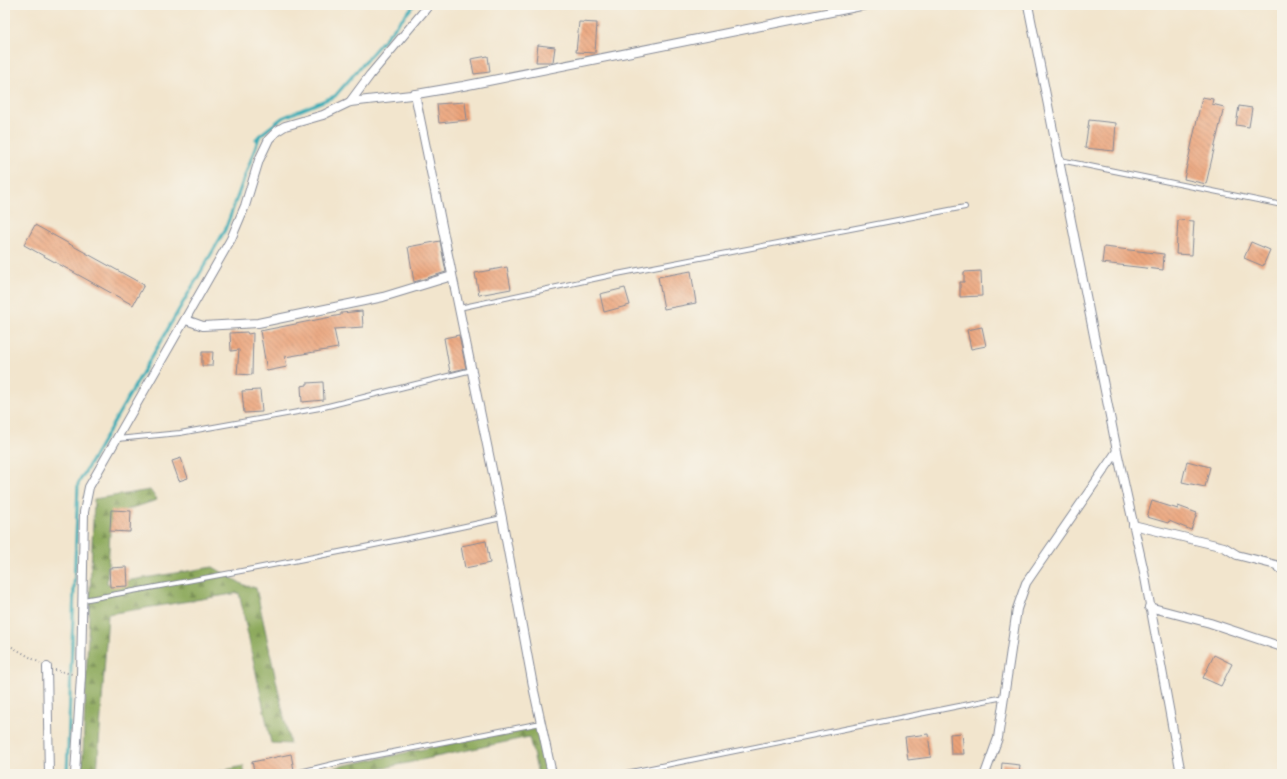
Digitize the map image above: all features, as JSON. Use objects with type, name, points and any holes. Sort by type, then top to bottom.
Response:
[{"type":"street","points":[[350,102],[370,75],[429,5]]},
{"type":"street","points":[[75,774],[81,676],[85,500],[94,478],[186,320],[239,223],[259,160],[269,139],[277,131],[285,126],[324,115],[350,102],[415,94],[566,66],[866,5]]},
{"type":"street","points":[[1028,5],[1117,451],[1144,572],[1149,607],[1181,774]]},
{"type":"street","points":[[415,94],[502,518],[552,774]]},
{"type":"street","points":[[186,320],[203,326],[258,323],[383,297],[452,276]]},
{"type":"street","points":[[985,774],[998,738],[1017,608],[1021,592],[1117,451]]},
{"type":"street","points":[[1133,525],[1224,547],[1237,555],[1276,565],[1282,570]]},
{"type":"street","points":[[1149,607],[1210,623],[1282,647]]},
{"type":"street","points":[[47,667],[49,774]]},
{"type":"lane","points":[[1060,160],[1282,206]]},
{"type":"lane","points":[[459,308],[617,274],[965,206]]},
{"type":"lane","points":[[117,439],[180,433],[320,408],[472,370]]},
{"type":"lane","points":[[83,600],[221,576],[502,518]]},
{"type":"lane","points":[[621,774],[1004,697]]},
{"type":"lane","points":[[292,774],[337,763],[541,723]]},
{"type":"path","points":[[5,643],[47,667]]},
{"type":"path","points":[[65,673],[75,675]]},
{"type":"green space","points":[[150,490],[157,500],[111,515],[107,584],[213,567],[244,585],[256,588],[290,744],[271,743],[239,593],[108,614],[97,774],[82,774],[94,499]]},
{"type":"green space","points":[[540,725],[551,774],[538,774],[529,737],[356,774],[302,774]]},
{"type":"green space","points":[[243,766],[245,774],[208,774]]},
{"type":"building","points":[[579,22],[597,23],[595,53],[576,52]]},
{"type":"building","points":[[538,45],[555,47],[553,62],[536,62]]},
{"type":"building","points":[[488,56],[490,72],[474,74],[471,59]]},
{"type":"building","points":[[1202,97],[1213,99],[1212,104],[1224,107],[1206,184],[1184,179]]},
{"type":"building","points":[[465,102],[467,120],[439,123],[437,104]]},
{"type":"building","points":[[1239,106],[1252,108],[1249,127],[1236,125]]},
{"type":"building","points":[[1089,120],[1116,123],[1114,151],[1085,148]]},
{"type":"building","points":[[1178,220],[1194,221],[1192,255],[1176,254]]},
{"type":"building","points":[[35,225],[144,285],[133,305],[24,245]]},
{"type":"building","points":[[440,241],[446,272],[414,282],[408,247]]},
{"type":"building","points":[[1251,242],[1270,250],[1263,266],[1244,258]]},
{"type":"building","points":[[1104,247],[1164,254],[1163,270],[1102,263]]},
{"type":"building","points":[[507,267],[511,289],[479,295],[475,273]]},
{"type":"building","points":[[691,271],[696,303],[664,309],[658,277]]},
{"type":"building","points":[[981,271],[982,296],[960,297],[960,282],[964,282],[964,272]]},
{"type":"building","points":[[625,288],[630,305],[604,312],[600,294]]},
{"type":"building","points":[[362,311],[363,327],[334,329],[338,348],[285,357],[287,367],[267,371],[260,331],[341,315],[341,313]]},
{"type":"building","points":[[982,327],[986,346],[971,349],[967,330]]},
{"type":"building","points":[[247,332],[248,334],[253,333],[252,375],[237,374],[239,350],[231,351],[230,333]]},
{"type":"building","points":[[459,335],[466,368],[450,372],[444,338]]},
{"type":"building","points":[[202,352],[213,352],[212,366],[202,366]]},
{"type":"building","points":[[323,382],[324,400],[302,402],[301,386],[307,385],[307,383]]},
{"type":"building","points":[[260,390],[262,412],[244,413],[242,391]]},
{"type":"building","points":[[181,458],[188,478],[179,481],[172,461]]},
{"type":"building","points":[[1187,461],[1210,467],[1205,487],[1182,482]]},
{"type":"building","points":[[1152,501],[1178,509],[1178,506],[1197,513],[1191,530],[1169,521],[1168,523],[1147,517]]},
{"type":"building","points":[[111,510],[131,511],[130,532],[110,531]]},
{"type":"building","points":[[486,541],[490,563],[465,568],[461,546]]},
{"type":"building","points":[[127,567],[128,586],[110,587],[109,568]]},
{"type":"building","points":[[1214,655],[1232,664],[1221,686],[1203,678]]},
{"type":"building","points":[[962,733],[964,754],[951,754],[950,734]]},
{"type":"building","points":[[928,734],[931,757],[908,760],[905,737]]},
{"type":"building","points":[[291,754],[294,770],[278,774],[255,774],[252,762]]},
{"type":"building","points":[[1002,763],[1020,765],[1019,774],[1001,774]]},
{"type":"waterway","points":[[259,136],[282,118],[335,96],[414,5]]},
{"type":"waterway","points":[[67,774],[78,484],[225,230],[260,135],[256,139]]}]
